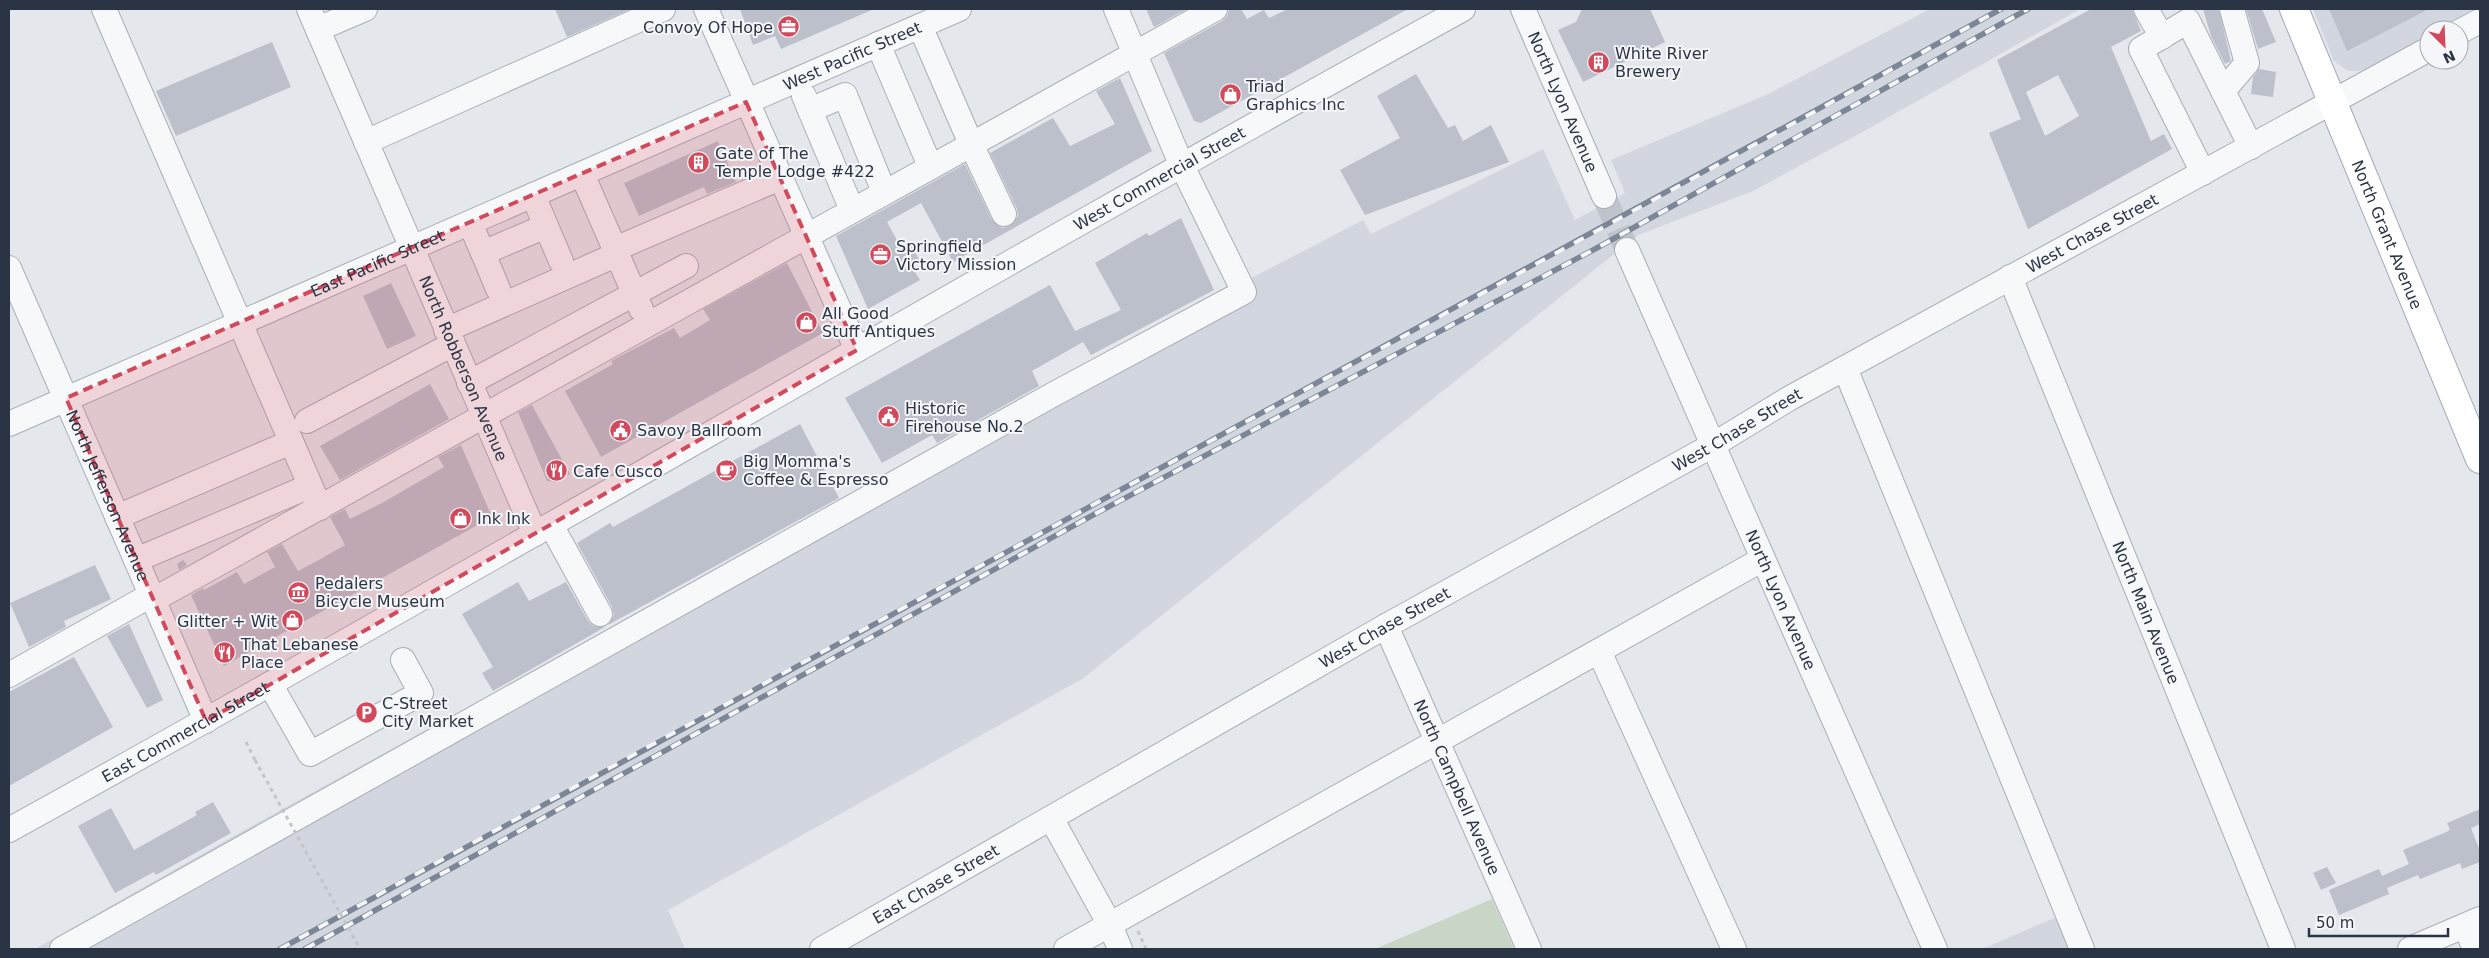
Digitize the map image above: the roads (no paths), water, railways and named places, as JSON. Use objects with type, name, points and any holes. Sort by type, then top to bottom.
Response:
[{"type":"main road","name":"North Grant Avenue","points":[[2294,9],[2480,459]]},
{"type":"street","points":[[104,9],[320,508]]},
{"type":"street","points":[[314,19],[365,9]]},
{"type":"street","points":[[366,142],[663,9]]},
{"type":"street","points":[[706,9],[857,350]]},
{"type":"street","name":"West Pacific Street","points":[[746,102],[959,9]]},
{"type":"street","points":[[62,949],[1054,394],[1244,292],[1181,164],[1116,9]]},
{"type":"street","points":[[9,675],[320,508],[930,166],[1215,9]]},
{"type":"street","name":"West Commercial Street","points":[[857,350],[1181,164],[1463,9]]},
{"type":"street","name":"North Lyon Avenue","points":[[1523,9],[1604,196]]},
{"type":"street","points":[[2146,9],[2162,37]]},
{"type":"street","points":[[2223,91],[2247,63],[2232,9]]},
{"type":"street","name":"North Robberson Avenue","points":[[314,19],[484,416],[543,529],[600,614]]},
{"type":"street","points":[[2203,173],[2141,49],[2188,21],[2251,147]]},
{"type":"street","points":[[920,26],[971,144],[1004,214]]},
{"type":"street","points":[[878,44],[930,166]]},
{"type":"street","name":"West Chase Street","points":[[1051,818],[1386,626],[1713,445],[1844,368],[2419,55]]},
{"type":"street","points":[[797,79],[852,210]]},
{"type":"street","points":[[810,110],[845,95],[884,192]]},
{"type":"street","name":"East Pacific Street","points":[[9,424],[746,102]]},
{"type":"street","points":[[582,174],[648,324]]},
{"type":"street","points":[[307,421],[449,337],[616,252],[780,178]]},
{"type":"street","points":[[533,195],[562,261]]},
{"type":"street","points":[[470,223],[498,289]]},
{"type":"street","points":[[483,253],[546,226]]},
{"type":"street","name":"North Lyon Avenue","points":[[1627,250],[1936,949]]},
{"type":"street","points":[[470,383],[686,266]]},
{"type":"street","name":"North Jefferson Avenue","points":[[9,268],[206,721]]},
{"type":"street","name":"North Main Avenue","points":[[2010,277],[2283,949]]},
{"type":"street","name":"East Commercial Street","points":[[9,830],[206,721],[857,350]]},
{"type":"street","points":[[1844,368],[2082,949]]},
{"type":"street","points":[[118,517],[291,442]]},
{"type":"street","points":[[136,560],[310,486]]},
{"type":"street","points":[[1066,949],[1763,558]]},
{"type":"street","name":"North Campbell Avenue","points":[[1386,626],[1529,949]]},
{"type":"street","points":[[1600,651],[1734,949]]},
{"type":"street","points":[[270,684],[310,754],[422,693],[403,660]]},
{"type":"street","points":[[1051,818],[1110,925],[1120,949]]},
{"type":"street","name":"East Chase Street","points":[[822,949],[1051,818]]},
{"type":"street","points":[[2410,949],[2473,923],[2475,949]]},
{"type":"tunnel","points":[[1604,196],[1627,250]]},
{"type":"railway","points":[[280,949],[2001,9]]},
{"type":"railway","points":[[305,949],[1093,515],[1595,249],[2028,9]]},
{"type":"place","name":"Convoy Of Hope","points":[[789,27]]},
{"type":"place","name":"White River Brewery","points":[[1599,62]]},
{"type":"place","name":"Triad Graphics Inc","points":[[1230,95]]},
{"type":"place","name":"Gate of The Temple Lodge #422","points":[[699,162]]},
{"type":"place","name":"Springfield Victory Mission","points":[[880,255]]},
{"type":"place","name":"All Good Stuff Antiques","points":[[806,322]]},
{"type":"place","name":"Historic Firehouse No.2","points":[[889,417]]},
{"type":"place","name":"Savoy Ballroom","points":[[621,430]]},
{"type":"place","name":"Big Momma's Coffee & Espresso","points":[[727,470]]},
{"type":"place","name":"Cafe Cusco","points":[[557,471]]},
{"type":"place","name":"Ink Ink","points":[[461,518]]},
{"type":"place","name":"Pedalers Bicycle Museum","points":[[299,592]]},
{"type":"place","name":"Glitter + Wit","points":[[293,621]]},
{"type":"place","name":"That Lebanese Place","points":[[225,653]]},
{"type":"place","name":"C-Street City Market","points":[[366,712]]}]
